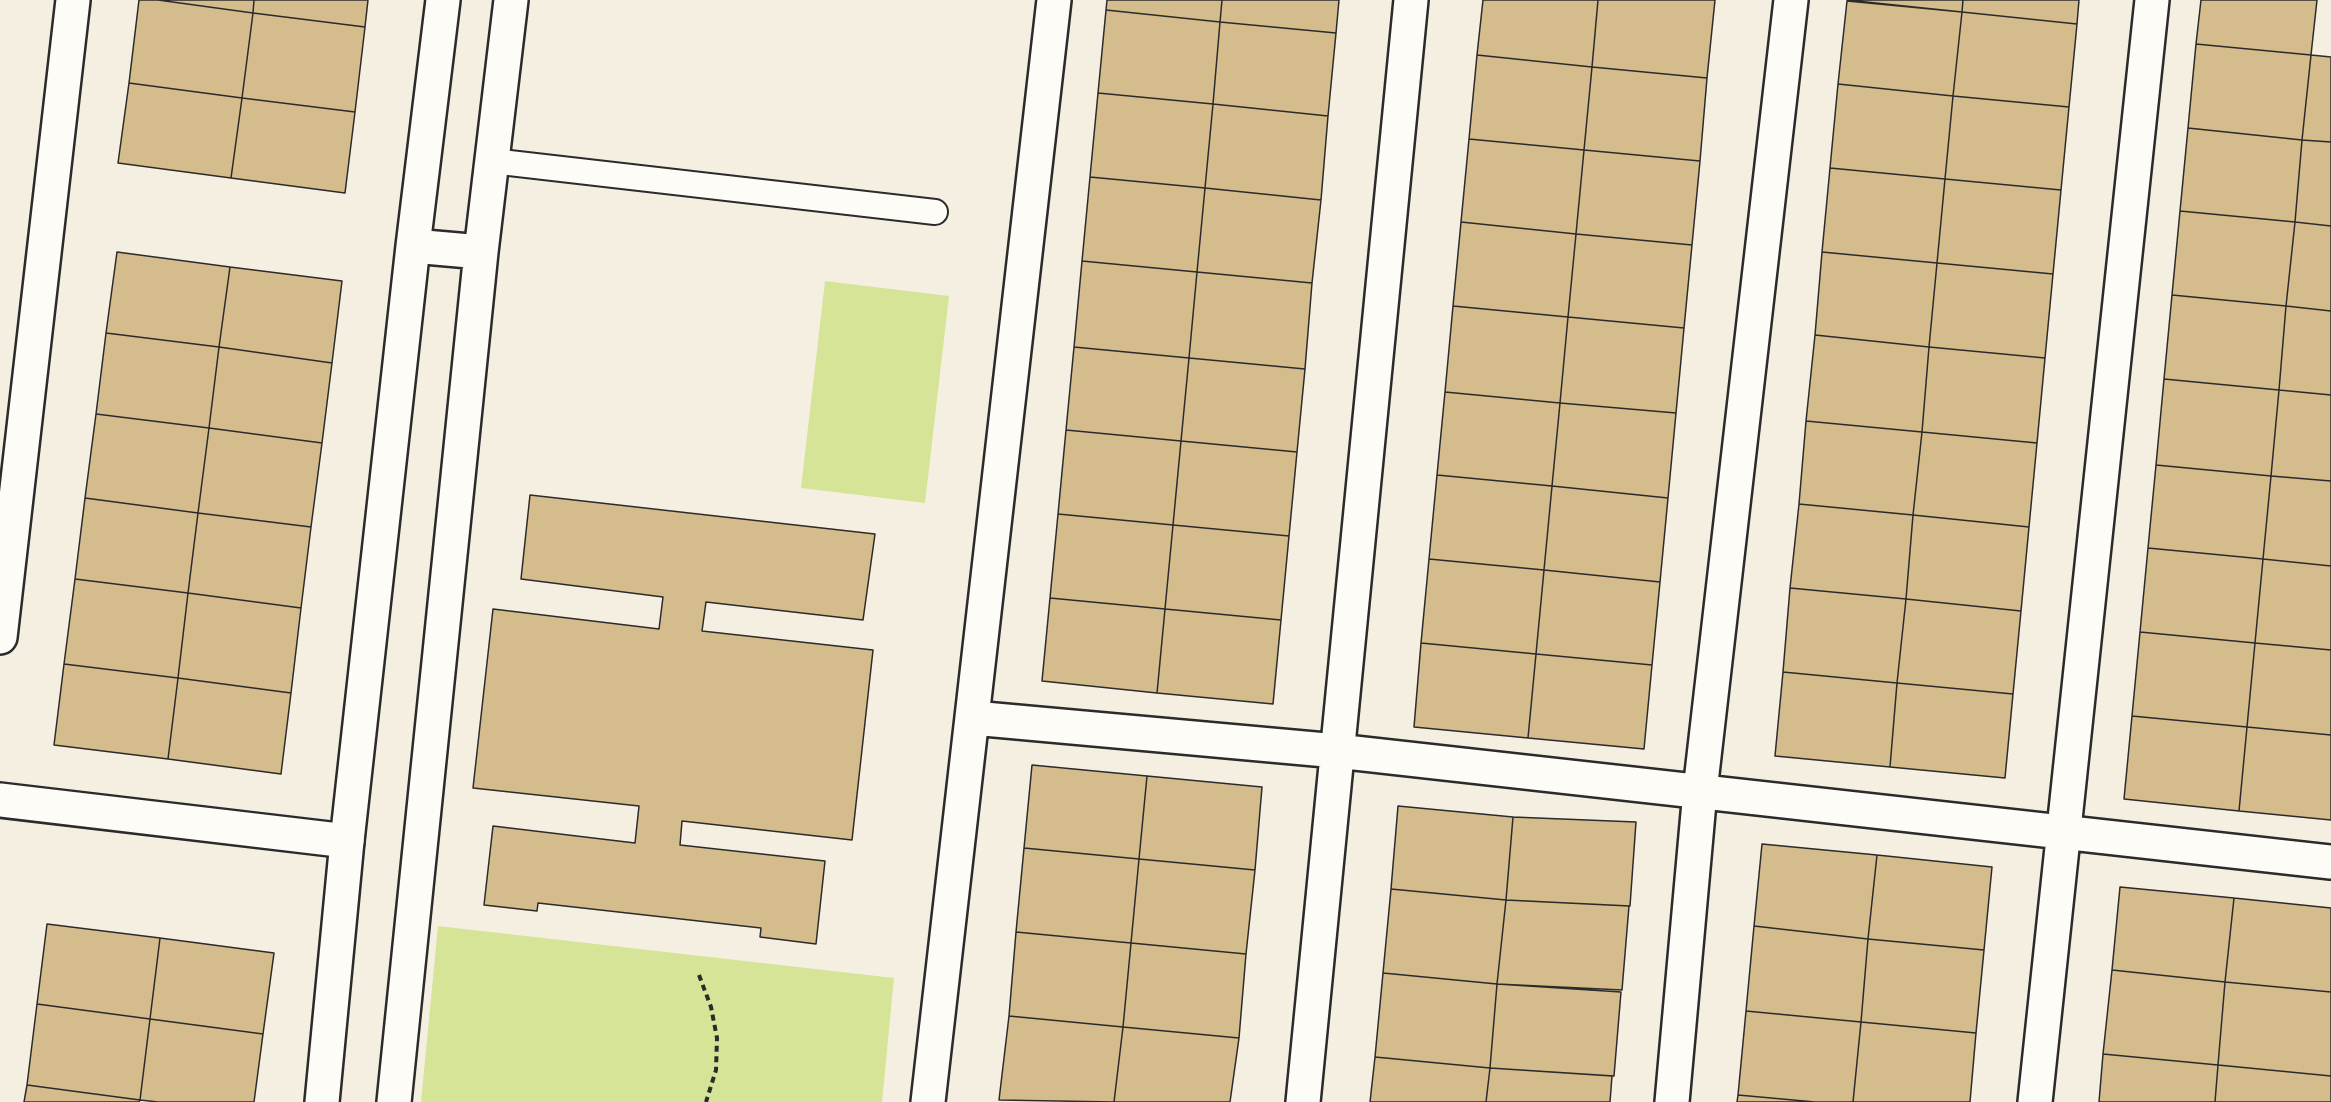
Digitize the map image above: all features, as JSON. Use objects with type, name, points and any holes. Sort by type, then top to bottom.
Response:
[{"type":"street","points":[[0,637],[73,0]]},
{"type":"street","points":[[322,1102],[347,841],[412,246],[443,0]]},
{"type":"street","points":[[394,1102],[481,252],[511,0]]},
{"type":"street","points":[[928,1102],[1054,0]]},
{"type":"street","points":[[1303,1102],[1411,0]]},
{"type":"street","points":[[1672,1102],[1700,790],[1791,0]]},
{"type":"street","points":[[2036,1102],[2152,0]]},
{"type":"street","points":[[412,246],[481,252]]},
{"type":"street","points":[[973,718],[1337,751],[2331,862]]},
{"type":"street","points":[[0,800],[347,841]]},
{"type":"lane","points":[[492,161],[935,212]]},
{"type":"path","points":[[699,975],[711,1007],[717,1038],[716,1070],[706,1102]]},
{"type":"green space","points":[[825,281],[949,296],[925,503],[801,488]]},
{"type":"green space","points":[[438,926],[894,978],[882,1102],[421,1102]]},
{"type":"building","points":[[139,0],[158,0],[253,13],[242,98],[129,83]]},
{"type":"building","points":[[158,0],[254,0],[253,13]]},
{"type":"building","points":[[254,0],[368,0],[365,27],[253,13]]},
{"type":"building","points":[[1107,0],[1222,0],[1220,22],[1106,10]]},
{"type":"building","points":[[1222,0],[1339,0],[1336,33],[1220,22]]},
{"type":"building","points":[[1483,0],[1598,0],[1592,67],[1477,55]]},
{"type":"building","points":[[1598,0],[1715,0],[1707,78],[1592,67]]},
{"type":"building","points":[[1847,0],[1963,0],[1962,12]]},
{"type":"building","points":[[1963,0],[2079,0],[2077,24],[1962,12]]},
{"type":"building","points":[[2201,0],[2317,0],[2311,55],[2196,44]]},
{"type":"building","points":[[1847,1],[1962,12],[1953,96],[1838,84]]},
{"type":"building","points":[[1106,10],[1220,22],[1213,104],[1098,93]]},
{"type":"building","points":[[1962,12],[2077,24],[2069,107],[1953,96]]},
{"type":"building","points":[[253,13],[365,27],[355,112],[242,98]]},
{"type":"building","points":[[1220,22],[1336,33],[1328,116],[1213,104]]},
{"type":"building","points":[[2196,44],[2311,55],[2302,140],[2188,128]]},
{"type":"building","points":[[1477,55],[1592,67],[1584,150],[1469,139]]},
{"type":"building","points":[[2311,55],[2331,57],[2331,142],[2302,140]]},
{"type":"building","points":[[1592,67],[1707,78],[1700,161],[1584,150]]},
{"type":"building","points":[[129,83],[242,98],[231,178],[118,163]]},
{"type":"building","points":[[1838,84],[1953,96],[1945,179],[1830,168]]},
{"type":"building","points":[[1098,93],[1213,104],[1205,188],[1090,177]]},
{"type":"building","points":[[1953,96],[2069,107],[2061,190],[1945,179]]},
{"type":"building","points":[[242,98],[355,112],[345,193],[231,178]]},
{"type":"building","points":[[1213,104],[1328,116],[1321,200],[1205,188]]},
{"type":"building","points":[[2188,128],[2302,140],[2295,222],[2180,211]]},
{"type":"building","points":[[1469,139],[1584,150],[1576,234],[1461,222]]},
{"type":"building","points":[[2302,140],[2331,142],[2331,226],[2295,222]]},
{"type":"building","points":[[1584,150],[1700,161],[1692,245],[1576,234]]},
{"type":"building","points":[[1830,168],[1945,179],[1937,263],[1822,252]]},
{"type":"building","points":[[1090,177],[1205,188],[1197,272],[1082,261]]},
{"type":"building","points":[[1945,179],[2061,190],[2053,274],[1937,263]]},
{"type":"building","points":[[1205,188],[1321,200],[1312,283],[1197,272]]},
{"type":"building","points":[[2180,211],[2295,222],[2286,306],[2172,295]]},
{"type":"building","points":[[1461,222],[1576,234],[1568,317],[1453,306]]},
{"type":"building","points":[[2295,222],[2331,226],[2331,311],[2286,306]]},
{"type":"building","points":[[1576,234],[1692,245],[1684,328],[1568,317]]},
{"type":"building","points":[[117,252],[230,267],[219,347],[106,333]]},
{"type":"building","points":[[1822,252],[1937,263],[1929,347],[1815,335]]},
{"type":"building","points":[[1082,261],[1197,272],[1189,358],[1074,347]]},
{"type":"building","points":[[1937,263],[2053,274],[2045,358],[1929,347]]},
{"type":"building","points":[[230,267],[342,281],[332,363],[219,347]]},
{"type":"building","points":[[1197,272],[1312,283],[1305,369],[1189,358]]},
{"type":"building","points":[[2172,295],[2286,306],[2279,390],[2164,379]]},
{"type":"building","points":[[1453,306],[1568,317],[1560,403],[1445,392]]},
{"type":"building","points":[[2286,306],[2331,311],[2331,395],[2279,390]]},
{"type":"building","points":[[1568,317],[1684,328],[1676,413],[1560,403]]},
{"type":"building","points":[[106,333],[219,347],[209,428],[96,414]]},
{"type":"building","points":[[1815,335],[1929,347],[1922,432],[1806,421]]},
{"type":"building","points":[[219,347],[332,363],[322,443],[209,428]]},
{"type":"building","points":[[1074,347],[1189,358],[1181,441],[1066,430]]},
{"type":"building","points":[[1929,347],[2045,358],[2037,443],[1922,432]]},
{"type":"building","points":[[1189,358],[1305,369],[1297,452],[1181,441]]},
{"type":"building","points":[[2164,379],[2279,390],[2271,476],[2156,465]]},
{"type":"building","points":[[2279,390],[2331,395],[2331,481],[2271,476]]},
{"type":"building","points":[[1445,392],[1560,403],[1552,486],[1437,475]]},
{"type":"building","points":[[1560,403],[1676,413],[1668,498],[1552,486]]},
{"type":"building","points":[[96,414],[209,428],[198,513],[85,498]]},
{"type":"building","points":[[1806,421],[1922,432],[1913,515],[1799,504]]},
{"type":"building","points":[[209,428],[322,443],[311,527],[198,513]]},
{"type":"building","points":[[1066,430],[1181,441],[1173,525],[1058,514]]},
{"type":"building","points":[[1922,432],[2037,443],[2029,527],[1913,515]]},
{"type":"building","points":[[1181,441],[1297,452],[1289,536],[1173,525]]},
{"type":"building","points":[[2156,465],[2271,476],[2263,559],[2148,548]]},
{"type":"building","points":[[1437,475],[1552,486],[1544,570],[1429,559]]},
{"type":"building","points":[[2271,476],[2331,481],[2331,566],[2263,559]]},
{"type":"building","points":[[1552,486],[1668,498],[1660,582],[1544,570]]},
{"type":"building","points":[[530,495],[875,534],[863,620],[706,602],[702,631],[873,650],[852,840],[682,821],[680,845],[825,861],[816,944],[760,937],[761,928],[538,903],[537,911],[484,905],[493,826],[635,843],[639,806],[473,788],[493,609],[659,629],[663,597],[521,579]]},
{"type":"building","points":[[85,498],[198,513],[188,593],[75,579]]},
{"type":"building","points":[[1799,504],[1913,515],[1906,599],[1790,588]]},
{"type":"building","points":[[198,513],[311,527],[301,608],[188,593]]},
{"type":"building","points":[[1058,514],[1173,525],[1165,609],[1050,598]]},
{"type":"building","points":[[1913,515],[2029,527],[2021,611],[1906,599]]},
{"type":"building","points":[[1173,525],[1289,536],[1281,620],[1165,609]]},
{"type":"building","points":[[2148,548],[2263,559],[2255,643],[2140,632]]},
{"type":"building","points":[[1429,559],[1544,570],[1536,654],[1421,643]]},
{"type":"building","points":[[2263,559],[2331,566],[2331,650],[2255,643]]},
{"type":"building","points":[[1544,570],[1660,582],[1652,665],[1536,654]]},
{"type":"building","points":[[75,579],[188,593],[178,678],[64,664]]},
{"type":"building","points":[[1790,588],[1906,599],[1897,683],[1783,672]]},
{"type":"building","points":[[188,593],[301,608],[291,693],[178,678]]},
{"type":"building","points":[[1050,598],[1165,609],[1157,693],[1042,681]]},
{"type":"building","points":[[1906,599],[2021,611],[2013,694],[1897,683]]},
{"type":"building","points":[[1165,609],[1281,620],[1273,704],[1157,693]]},
{"type":"building","points":[[2140,632],[2255,643],[2247,727],[2132,716]]},
{"type":"building","points":[[1421,643],[1536,654],[1528,738],[1414,727]]},
{"type":"building","points":[[2255,643],[2331,650],[2331,735],[2247,727]]},
{"type":"building","points":[[1536,654],[1652,665],[1644,749],[1528,738]]},
{"type":"building","points":[[64,664],[178,678],[168,759],[54,745]]},
{"type":"building","points":[[1783,672],[1897,683],[1890,767],[1775,756]]},
{"type":"building","points":[[178,678],[291,693],[281,774],[168,759]]},
{"type":"building","points":[[1897,683],[2013,694],[2005,778],[1890,767]]},
{"type":"building","points":[[2132,716],[2247,727],[2239,811],[2124,799]]},
{"type":"building","points":[[2247,727],[2331,735],[2331,820],[2239,811]]},
{"type":"building","points":[[1032,765],[1147,776],[1139,859],[1024,848]]},
{"type":"building","points":[[1147,776],[1262,787],[1255,870],[1139,859]]},
{"type":"building","points":[[1398,806],[1513,817],[1506,900],[1391,889]]},
{"type":"building","points":[[1513,817],[1636,822],[1630,906],[1506,900]]},
{"type":"building","points":[[1762,844],[1877,855],[1868,939],[1754,926]]},
{"type":"building","points":[[1024,848],[1139,859],[1131,943],[1016,932]]},
{"type":"building","points":[[1877,855],[1992,867],[1984,950],[1868,939]]},
{"type":"building","points":[[1139,859],[1255,870],[1246,954],[1131,943]]},
{"type":"building","points":[[2120,887],[2234,898],[2225,982],[2112,970]]},
{"type":"building","points":[[1391,889],[1506,900],[1497,984],[1383,973]]},
{"type":"building","points":[[2234,898],[2331,908],[2331,992],[2225,982]]},
{"type":"building","points":[[1506,900],[1629,906],[1622,990],[1497,984]]},
{"type":"building","points":[[47,924],[160,938],[150,1019],[37,1004]]},
{"type":"building","points":[[1754,926],[1868,939],[1861,1022],[1746,1011]]},
{"type":"building","points":[[1016,932],[1131,943],[1123,1027],[1009,1016]]},
{"type":"building","points":[[160,938],[274,953],[263,1034],[150,1019]]},
{"type":"building","points":[[1868,939],[1984,950],[1976,1033],[1861,1022]]},
{"type":"building","points":[[1131,943],[1246,954],[1239,1038],[1123,1027]]},
{"type":"building","points":[[2112,970],[2225,982],[2218,1065],[2103,1054]]},
{"type":"building","points":[[1383,973],[1497,984],[1490,1068],[1375,1057]]},
{"type":"building","points":[[2225,982],[2331,992],[2331,1076],[2218,1065]]},
{"type":"building","points":[[1497,984],[1621,992],[1614,1076],[1490,1068]]},
{"type":"building","points":[[37,1004],[150,1019],[140,1100],[27,1085]]},
{"type":"building","points":[[1746,1011],[1861,1022],[1853,1102],[1815,1102],[1738,1095]]},
{"type":"building","points":[[1009,1016],[1123,1027],[1114,1102],[999,1100]]},
{"type":"building","points":[[150,1019],[263,1034],[254,1102],[140,1100]]},
{"type":"building","points":[[1861,1022],[1976,1033],[1970,1102],[1853,1102]]},
{"type":"building","points":[[1123,1027],[1239,1038],[1230,1102],[1114,1102]]},
{"type":"building","points":[[2103,1054],[2218,1065],[2215,1102],[2099,1102]]},
{"type":"building","points":[[1375,1057],[1490,1068],[1486,1102],[1370,1102]]},
{"type":"building","points":[[2218,1065],[2331,1076],[2331,1102],[2215,1102]]},
{"type":"building","points":[[1490,1068],[1612,1076],[1610,1102],[1486,1102]]},
{"type":"building","points":[[27,1085],[140,1100],[139,1102],[24,1102]]},
{"type":"building","points":[[1738,1095],[1815,1102],[1737,1102]]}]
